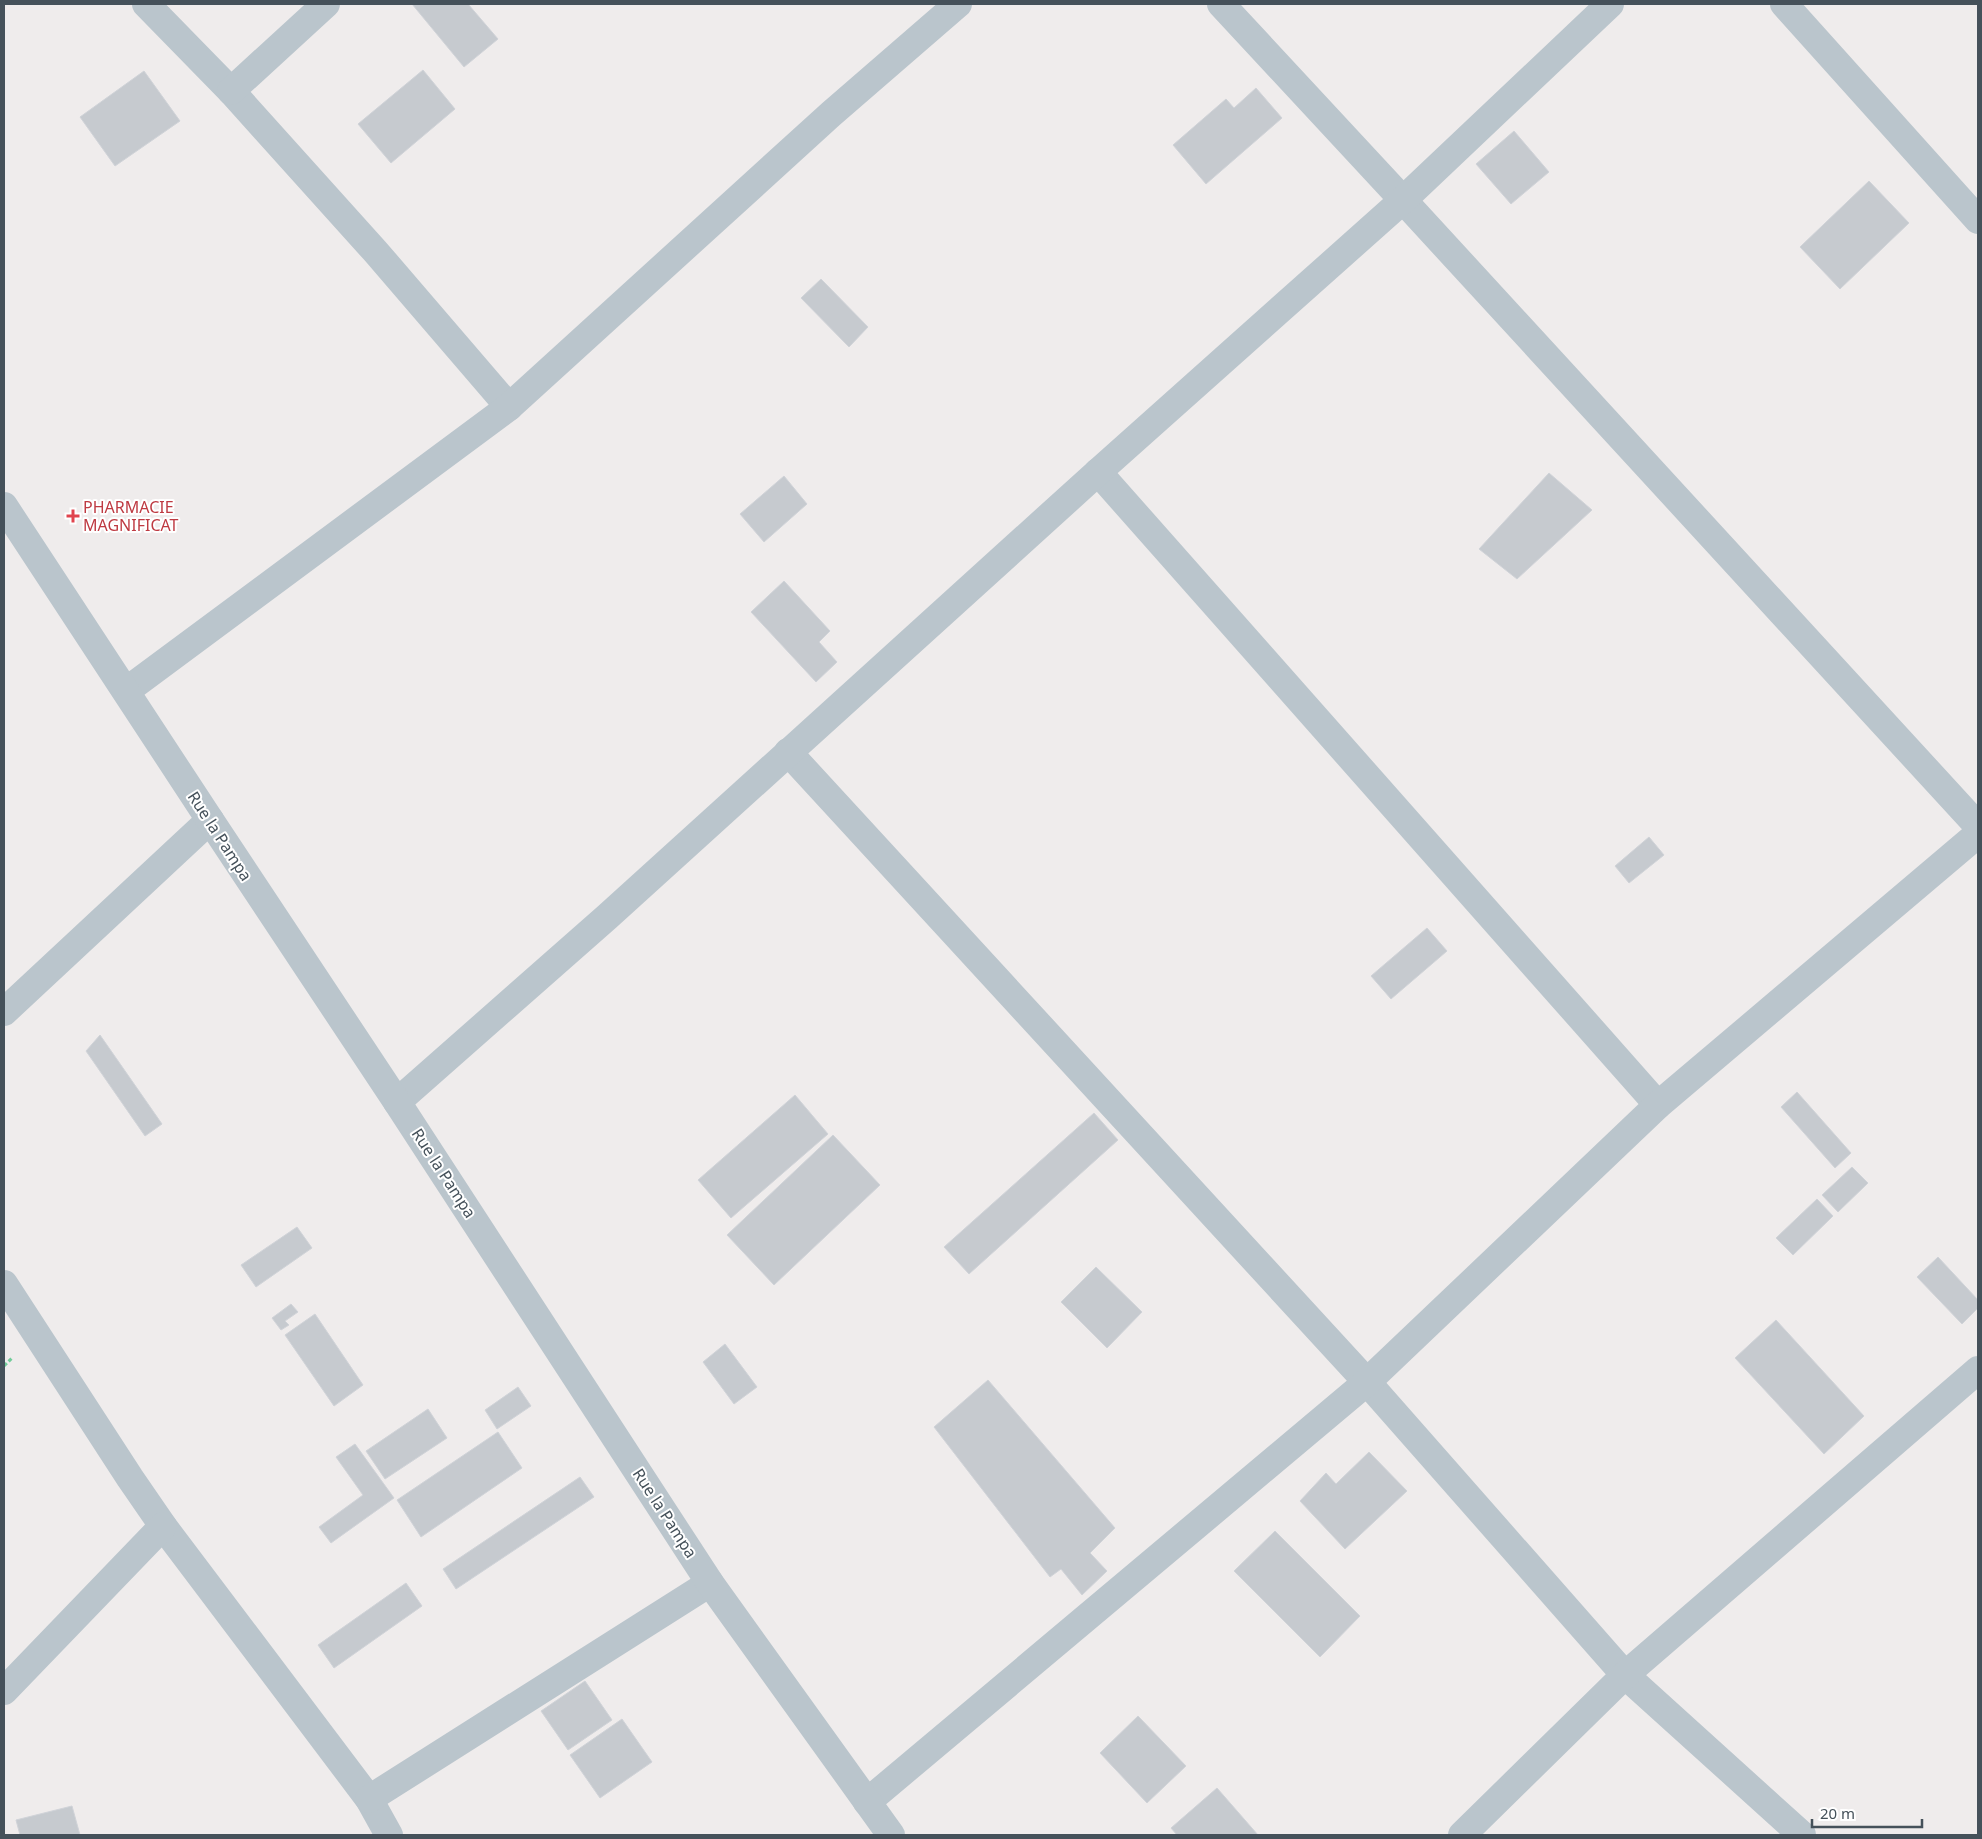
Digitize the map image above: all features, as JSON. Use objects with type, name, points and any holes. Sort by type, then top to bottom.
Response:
[{"type":"street","points":[[146,4],[231,91],[375,251],[509,407]]},
{"type":"street","points":[[231,91],[326,4]]},
{"type":"street","points":[[126,691],[509,407],[824,120],[958,4]]},
{"type":"street","points":[[1221,4],[1404,200],[1978,826]]},
{"type":"street","points":[[398,1102],[607,917],[1098,472],[1404,200],[1610,4]]},
{"type":"street","points":[[1784,4],[1978,220]]},
{"type":"street","points":[[1098,472],[1658,1105]]},
{"type":"street","name":"Rue la Pampa","points":[[4,506],[398,1102],[710,1582],[891,1835]]},
{"type":"street","points":[[788,752],[1367,1382],[1625,1674],[1802,1835]]},
{"type":"street","points":[[4,1012],[210,820]]},
{"type":"street","points":[[867,1802],[1367,1382],[1658,1105],[1978,834]]},
{"type":"street","points":[[4,1284],[163,1526],[369,1799],[389,1835]]},
{"type":"street","points":[[1462,1835],[1625,1674],[1978,1370]]},
{"type":"street","points":[[4,1691],[163,1526]]},
{"type":"street","points":[[369,1799],[710,1582]]},
{"type":"building","points":[[412,4],[468,4],[498,39],[464,67]]},
{"type":"building","points":[[423,70],[455,109],[391,163],[358,124]]},
{"type":"building","points":[[144,71],[180,121],[115,166],[80,117]]},
{"type":"building","points":[[1256,88],[1282,118],[1206,184],[1173,145],[1226,99],[1234,108]]},
{"type":"building","points":[[1514,131],[1549,172],[1511,204],[1476,164]]},
{"type":"building","points":[[1869,181],[1909,223],[1840,289],[1800,247]]},
{"type":"building","points":[[821,279],[868,327],[849,347],[801,298]]},
{"type":"building","points":[[1549,473],[1592,510],[1517,579],[1479,549]]},
{"type":"building","points":[[784,476],[807,504],[764,542],[740,514]]},
{"type":"building","points":[[784,581],[830,631],[819,642],[837,662],[816,682],[751,612]]},
{"type":"building","points":[[1649,837],[1664,855],[1629,883],[1615,866]]},
{"type":"building","points":[[1427,928],[1447,951],[1391,999],[1371,976]]},
{"type":"building","points":[[100,1035],[162,1124],[145,1136],[86,1051]]},
{"type":"building","points":[[1797,1092],[1851,1153],[1835,1168],[1781,1107]]},
{"type":"building","points":[[795,1095],[828,1134],[731,1218],[698,1180]]},
{"type":"building","points":[[1094,1113],[1118,1140],[969,1274],[944,1247]]},
{"type":"building","points":[[833,1135],[880,1185],[774,1285],[727,1235]]},
{"type":"building","points":[[1852,1167],[1868,1183],[1838,1212],[1822,1195]]},
{"type":"building","points":[[1817,1199],[1833,1216],[1793,1255],[1776,1238]]},
{"type":"building","points":[[297,1227],[312,1248],[256,1287],[241,1265]]},
{"type":"building","points":[[1938,1257],[1978,1300],[1978,1308],[1962,1324],[1917,1277]]},
{"type":"building","points":[[1096,1267],[1142,1312],[1107,1348],[1061,1302]]},
{"type":"building","points":[[291,1304],[298,1312],[285,1321],[289,1325],[281,1330],[272,1318]]},
{"type":"building","points":[[315,1314],[363,1385],[334,1406],[285,1335]]},
{"type":"building","points":[[1776,1320],[1864,1416],[1824,1454],[1735,1358]]},
{"type":"building","points":[[725,1344],[757,1387],[734,1404],[703,1362]]},
{"type":"building","points":[[988,1380],[1115,1528],[1090,1553],[1107,1571],[1082,1595],[1061,1569],[1050,1577],[934,1427]]},
{"type":"building","points":[[518,1387],[531,1406],[497,1429],[485,1410]]},
{"type":"building","points":[[428,1409],[447,1438],[385,1479],[366,1451]]},
{"type":"building","points":[[498,1432],[522,1468],[421,1537],[397,1500]]},
{"type":"building","points":[[355,1444],[394,1498],[331,1543],[319,1527],[363,1495],[336,1457]]},
{"type":"building","points":[[1369,1452],[1407,1491],[1345,1549],[1300,1501],[1326,1473],[1336,1484]]},
{"type":"building","points":[[580,1477],[594,1497],[456,1589],[443,1569]]},
{"type":"building","points":[[1275,1531],[1360,1616],[1320,1657],[1234,1571]]},
{"type":"building","points":[[406,1583],[422,1606],[334,1668],[318,1645]]},
{"type":"building","points":[[585,1681],[612,1720],[568,1750],[541,1711]]},
{"type":"building","points":[[1138,1716],[1186,1766],[1147,1803],[1100,1753]]},
{"type":"building","points":[[622,1719],[652,1762],[600,1798],[570,1755]]},
{"type":"building","points":[[1217,1788],[1258,1835],[1177,1835],[1171,1828]]},
{"type":"building","points":[[72,1806],[80,1835],[20,1835],[16,1820]]},
{"type":"place","name":"PHARMACIE MAGNIFICAT","points":[[73,516]]}]
